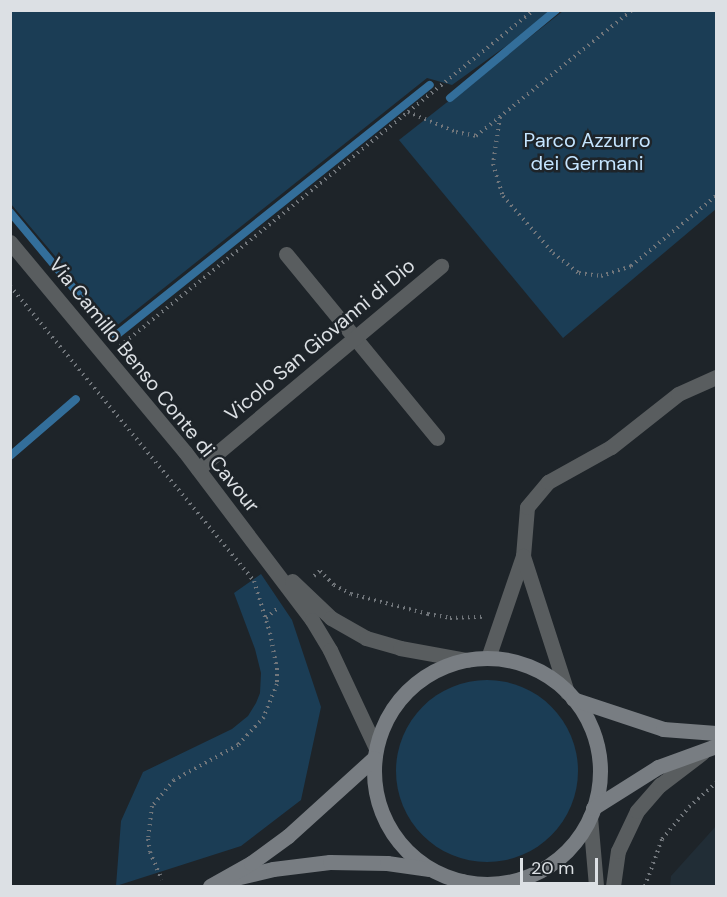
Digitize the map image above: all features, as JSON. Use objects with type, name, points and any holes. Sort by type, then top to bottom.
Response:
[{"type":"main road","points":[[216,884],[273,869],[330,862],[387,863],[434,871],[466,884],[500,883],[537,872],[568,849],[591,813],[599,780],[597,751],[588,723],[570,695],[544,674],[526,665],[488,658],[467,660],[440,668],[408,690],[385,721],[375,753],[375,787],[387,824],[411,854],[434,871]]},
{"type":"main road","points":[[570,695],[663,729],[717,733]]},
{"type":"main road","points":[[591,813],[658,767],[710,748]]},
{"type":"main road","points":[[216,884],[299,827],[375,753]]},
{"type":"street","name":"Via Camillo Benso Conte di Cavour","points":[[10,242],[198,469],[264,555],[297,592],[331,618],[366,638],[400,648],[467,660]]},
{"type":"street","points":[[286,254],[437,438]]},
{"type":"street","name":"Vicolo San Giovanni di Dio","points":[[198,469],[441,267]]},
{"type":"street","points":[[488,658],[523,556],[527,507],[548,482],[611,447],[678,394],[717,377]]},
{"type":"street","points":[[523,556],[570,695]]},
{"type":"street","name":"Via Camillo Benso Conte di Cavour","points":[[297,592],[330,650],[375,753]]},
{"type":"street","points":[[613,886],[618,851],[638,811],[660,785],[710,748]]},
{"type":"street","points":[[591,813],[596,886]]},
{"type":"path","points":[[106,356],[534,10]]},
{"type":"path","points":[[408,112],[456,132],[476,136],[632,10]]},
{"type":"path","points":[[500,117],[494,164],[503,196],[557,258],[579,273],[601,276],[631,266],[717,196]]},
{"type":"path","points":[[10,286],[254,581],[266,618],[277,676],[274,693],[264,717],[238,745],[174,780],[152,806],[148,839],[150,852],[162,880]]},
{"type":"path","points":[[266,618],[320,571],[334,585],[351,594],[428,614],[450,618],[502,615]]},
{"type":"path","points":[[645,886],[662,839],[674,822],[717,783]]},
{"type":"shaded area","points":[[716,826],[716,886],[670,886],[671,876]]},
{"type":"green space","points":[[10,11],[555,11],[452,85],[427,78],[115,327],[11,204]]},
{"type":"green space","name":"Parco Azzurro dei Germani","points":[[563,11],[716,11],[716,209],[563,338],[399,140]]},
{"type":"green space","points":[[261,574],[292,620],[321,707],[301,800],[241,846],[116,886],[121,821],[143,772],[232,729],[248,716],[256,703],[260,693],[261,673],[255,649],[234,593]]},
{"type":"green space","points":[[487,680],[522,687],[538,695],[552,706],[563,720],[571,736],[578,771],[571,806],[563,822],[552,836],[538,847],[522,855],[487,862],[452,855],[436,847],[422,836],[411,822],[403,806],[396,771],[403,736],[411,720],[422,706],[436,695],[452,687]]},
{"type":"waterway","points":[[450,98],[556,10]]},
{"type":"waterway","points":[[10,212],[114,337],[430,85]]},
{"type":"waterway","points":[[10,456],[76,399]]}]
